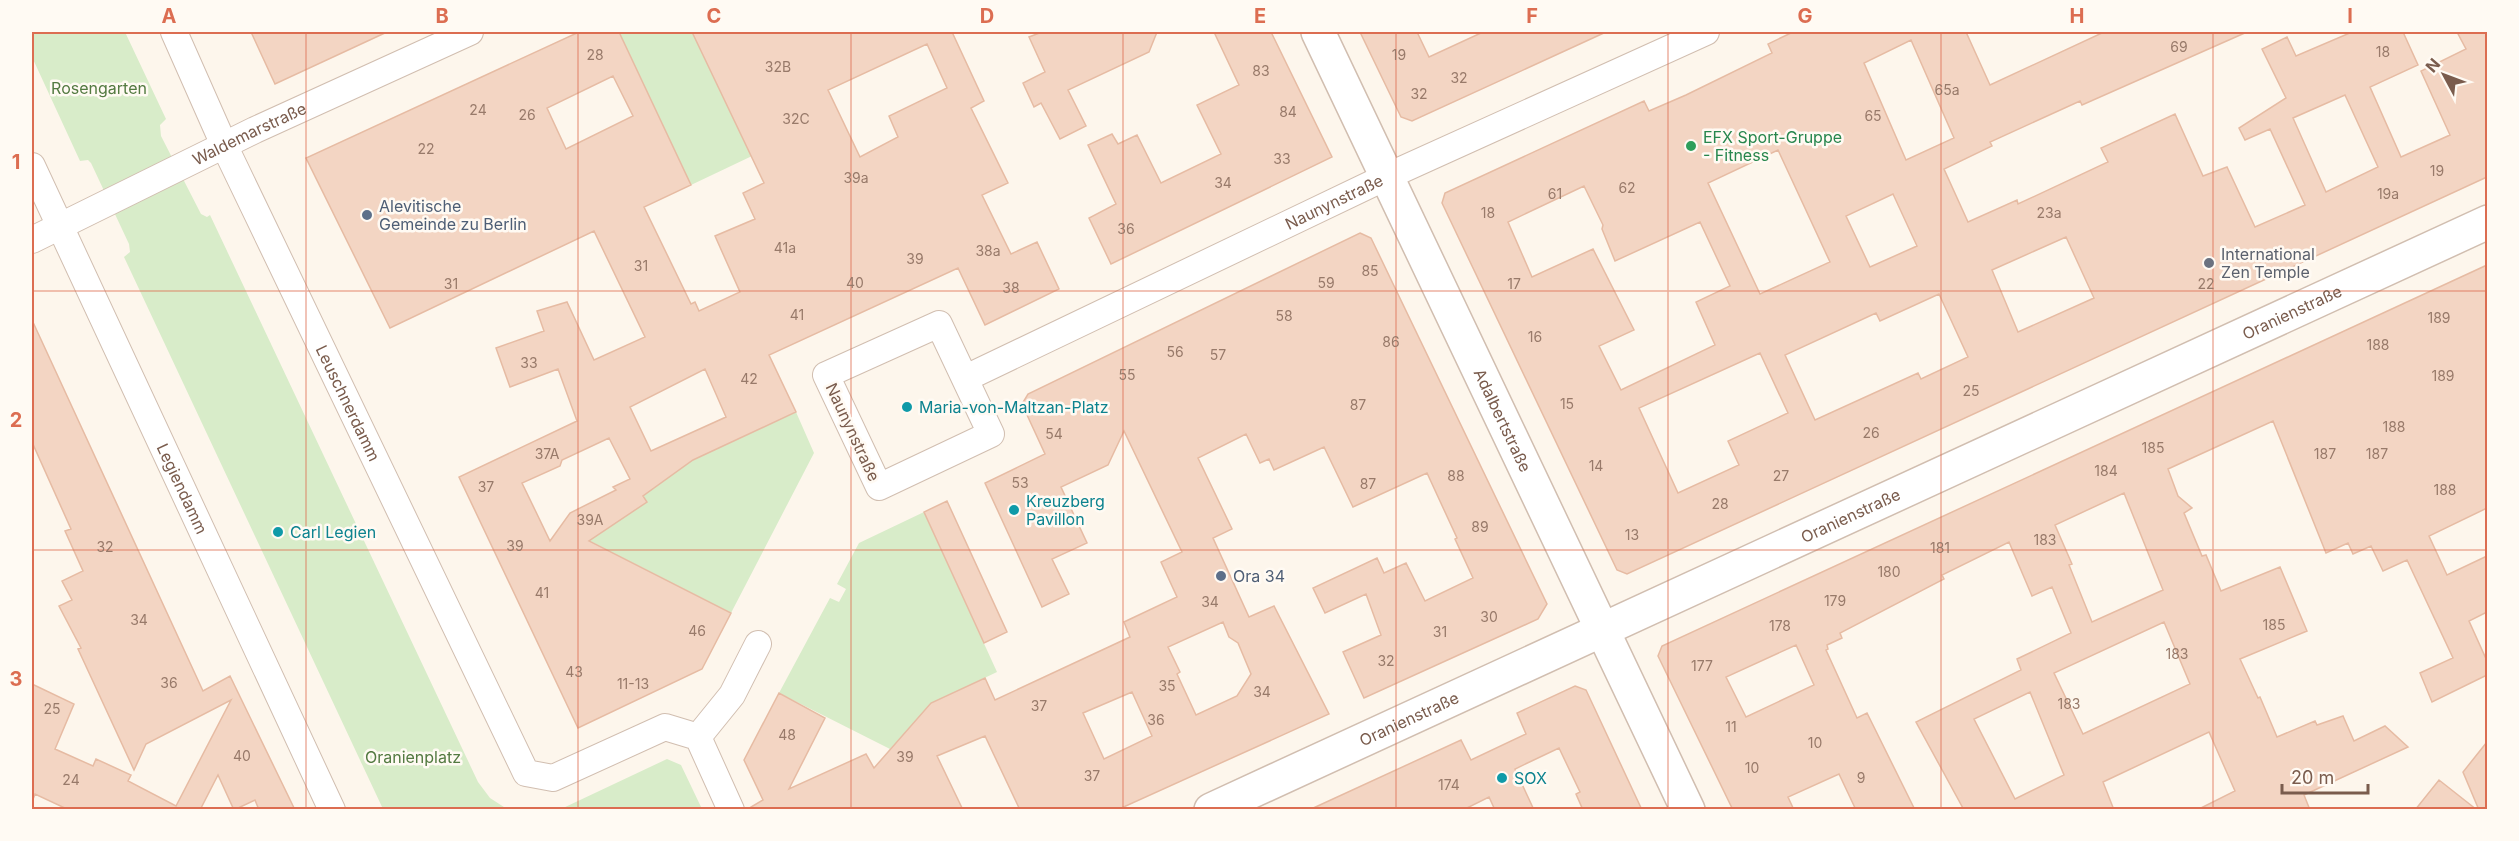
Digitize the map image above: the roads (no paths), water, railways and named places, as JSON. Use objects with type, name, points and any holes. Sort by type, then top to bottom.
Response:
[{"type":"street","name":"Leuschnerdamm","points":[[174,32],[224,145],[526,773],[554,778],[666,727],[698,737]]},
{"type":"street","name":"Waldemarstraße","points":[[32,240],[224,145],[470,32]]},
{"type":"street","name":"Adalbertstraße","points":[[1318,32],[1688,810]]},
{"type":"street","name":"Naunynstraße","points":[[966,378],[1388,176],[1706,32]]},
{"type":"street","name":"Legiendamm","points":[[32,166],[332,810]]},
{"type":"street","name":"Oranienstraße","points":[[1211,810],[2487,222]]},
{"type":"street","name":"Naunynstraße","points":[[939,324],[966,378],[991,434],[879,487],[826,375],[939,324]]},
{"type":"street","points":[[731,810],[698,737],[732,695],[758,644]]},
{"type":"place","name":"EFX Sport-Gruppe - Fitness","points":[[1691,146]]},
{"type":"place","name":"Alevitische Gemeinde zu Berlin","points":[[367,215]]},
{"type":"place","name":"International Zen Temple","points":[[2209,263]]},
{"type":"place","name":"Maria-von-Maltzan-Platz","points":[[907,407]]},
{"type":"place","name":"Kreuzberg Pavillon","points":[[1014,510]]},
{"type":"place","name":"Carl Legien","points":[[278,532]]},
{"type":"place","name":"Ora 34","points":[[1221,576]]},
{"type":"place","name":"SOX","points":[[1502,778]]},
{"type":"park label","name":"Rosengarten","points":[[99,88]]},
{"type":"park label","name":"Oranienplatz","points":[[413,757]]}]
